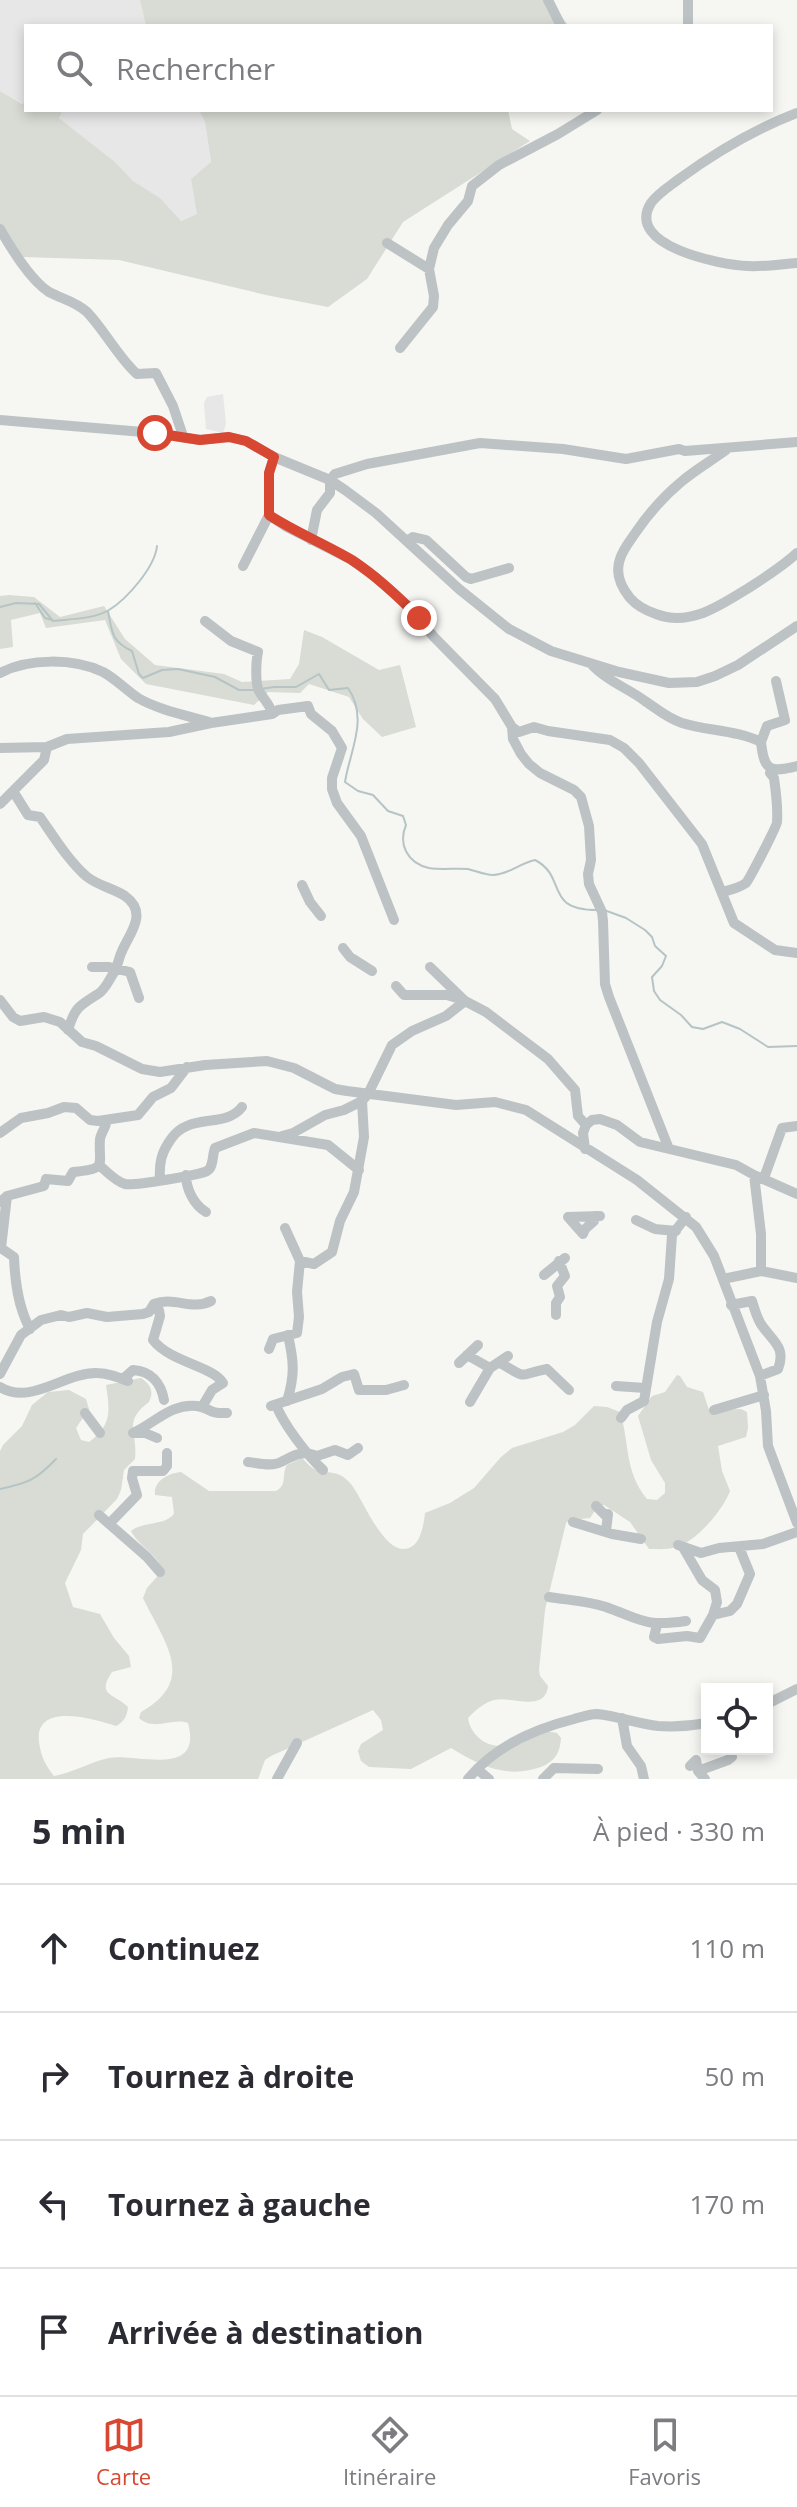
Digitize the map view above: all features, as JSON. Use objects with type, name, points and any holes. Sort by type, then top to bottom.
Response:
[{"type":"street","points":[[548,0],[560,24]]},
{"type":"street","points":[[688,0],[688,24]]},
{"type":"street","points":[[400,348],[433,307],[429,269],[434,248],[468,201],[472,186],[482,176],[594,112]]},
{"type":"street","points":[[797,113],[754,131],[702,163],[661,193],[650,204],[647,215],[649,229],[656,238],[700,257],[744,266],[797,263]]},
{"type":"street","points":[[0,229],[37,283],[84,309],[103,328],[137,374],[156,373],[183,436]]},
{"type":"street","points":[[387,243],[429,269]]},
{"type":"street","points":[[0,420],[200,440],[229,437],[246,441],[274,457],[330,480],[376,513],[459,589],[509,629],[551,651],[593,666],[669,683],[697,682],[738,665],[797,626]]},
{"type":"street","points":[[311,540],[317,510],[330,493],[330,480],[339,472],[367,464],[480,443],[563,449],[626,459],[679,449],[726,450],[797,442]]},
{"type":"street","points":[[726,450],[683,479],[667,494],[652,509],[626,546],[619,561],[618,574],[627,594],[635,603],[660,616],[682,619],[695,616],[720,605],[797,553]]},
{"type":"street","points":[[243,566],[269,515],[269,473],[274,457]]},
{"type":"street","points":[[269,515],[350,559],[374,576],[407,605],[495,699],[512,727],[519,732],[534,727],[610,740],[624,748],[702,844],[734,923],[775,950],[797,953]]},
{"type":"street","points":[[407,541],[413,537],[426,540],[471,579],[509,568]]},
{"type":"street","points":[[205,621],[231,641],[258,652],[258,690],[270,703],[272,714]]},
{"type":"street","points":[[0,673],[17,665],[40,662],[89,667],[112,678],[137,697],[211,723]]},
{"type":"street","points":[[593,666],[611,682],[666,716],[702,728],[738,733],[761,742]]},
{"type":"street","points":[[776,681],[785,720],[767,726],[761,742],[765,763],[778,771],[797,766]]},
{"type":"street","points":[[0,748],[47,747],[67,739],[156,734],[308,706],[311,714],[332,731],[342,748],[332,778],[332,789],[337,803],[361,836],[394,920]]},
{"type":"street","points":[[512,727],[513,739],[529,764],[574,790],[585,807],[589,826],[589,884],[602,912],[605,984],[669,1149]]},
{"type":"street","points":[[0,804],[44,760],[47,747]]},
{"type":"street","points":[[723,892],[744,884],[750,878],[758,857],[776,829],[778,821],[772,770]]},
{"type":"street","points":[[13,791],[28,815],[40,817],[89,879],[124,895],[132,903],[136,922],[116,969],[99,994],[82,1002],[73,1014],[68,1030]]},
{"type":"street","points":[[302,885],[321,916]]},
{"type":"street","points":[[343,948],[350,957],[372,971]]},
{"type":"street","points":[[92,967],[130,972],[139,998]]},
{"type":"street","points":[[430,967],[465,1001]]},
{"type":"street","points":[[396,986],[404,995],[447,995],[486,1012],[548,1059],[575,1090],[578,1116],[586,1125]]},
{"type":"street","points":[[0,1000],[20,1021],[44,1017],[60,1022],[82,1042],[142,1069],[160,1072],[267,1061],[294,1068],[335,1089],[365,1097],[456,1105],[510,1104],[526,1110],[637,1180],[686,1217],[704,1238],[760,1376],[768,1446],[797,1523]]},
{"type":"street","points":[[300,1261],[314,1264],[332,1252],[359,1170],[365,1097],[392,1045],[412,1031],[446,1016],[465,1001]]},
{"type":"street","points":[[0,1133],[21,1118],[64,1107],[76,1108],[90,1120],[138,1115],[153,1097],[171,1088],[187,1067]]},
{"type":"street","points":[[278,1137],[293,1133],[325,1115],[344,1110],[365,1097]]},
{"type":"street","points":[[160,1180],[161,1155],[177,1130],[189,1124],[231,1117],[242,1107]]},
{"type":"street","points":[[585,1149],[583,1133],[586,1125],[600,1119],[617,1125],[640,1142],[736,1165],[797,1194]]},
{"type":"street","points":[[30,1329],[22,1314],[14,1257],[1,1248],[3,1199],[44,1186],[46,1179],[68,1181],[73,1172],[99,1165],[102,1160],[100,1140],[107,1120]]},
{"type":"street","points":[[761,1271],[759,1177],[782,1128],[797,1126]]},
{"type":"street","points":[[99,1165],[124,1184],[208,1171],[213,1150],[254,1133],[331,1147],[359,1170]]},
{"type":"street","points":[[208,1171],[212,1184]]},
{"type":"street","points":[[186,1175],[187,1185],[197,1205],[206,1212]]},
{"type":"street","points":[[621,1418],[627,1410],[644,1401],[657,1322],[669,1279],[672,1235],[686,1217]]},
{"type":"street","points":[[636,1220],[655,1229],[676,1231]]},
{"type":"street","points":[[269,1349],[273,1339],[297,1333],[300,1261],[285,1228]]},
{"type":"street","points":[[544,1275],[562,1259],[565,1276],[557,1286],[560,1297],[556,1315]]},
{"type":"street","points":[[723,1279],[761,1271],[797,1278]]},
{"type":"street","points":[[0,1374],[21,1335],[41,1320],[87,1313],[114,1317],[143,1314],[154,1304],[172,1300],[197,1305],[211,1301]]},
{"type":"street","points":[[731,1305],[752,1301],[763,1329],[776,1340],[781,1351],[778,1369],[760,1376]]},
{"type":"street","points":[[152,1308],[159,1310],[160,1316],[153,1340],[158,1346],[178,1360],[220,1373],[223,1383],[212,1390],[202,1407]]},
{"type":"street","points":[[278,1404],[294,1380],[288,1335]]},
{"type":"street","points":[[478,1345],[463,1359],[500,1362],[520,1375],[528,1376],[547,1369],[569,1390]]},
{"type":"street","points":[[470,1402],[500,1362]]},
{"type":"street","points":[[278,1404],[322,1389],[357,1365]]},
{"type":"street","points":[[0,1387],[24,1393],[54,1388],[95,1373],[125,1380],[133,1370],[142,1371],[161,1386],[164,1400]]},
{"type":"street","points":[[342,1377],[354,1374],[360,1393],[404,1385]]},
{"type":"street","points":[[616,1386],[645,1388]]},
{"type":"street","points":[[714,1410],[764,1395]]},
{"type":"street","points":[[151,1396],[175,1408]]},
{"type":"street","points":[[278,1404],[289,1430],[323,1470]]},
{"type":"street","points":[[157,1438],[145,1433],[133,1433],[175,1408],[202,1407],[212,1418],[227,1413]]},
{"type":"street","points":[[85,1413],[100,1433]]},
{"type":"street","points":[[248,1462],[278,1464],[297,1453],[308,1452],[317,1456],[335,1450],[348,1455],[358,1448]]},
{"type":"street","points":[[109,1524],[137,1495],[133,1471],[163,1471],[167,1466],[167,1453]]},
{"type":"street","points":[[596,1506],[605,1515],[608,1514],[606,1531]]},
{"type":"street","points":[[99,1515],[160,1572]]},
{"type":"street","points":[[573,1522],[641,1539]]},
{"type":"street","points":[[657,1625],[654,1637],[658,1639],[700,1638],[717,1602],[715,1590],[702,1580],[681,1547],[701,1553],[714,1548],[763,1544],[797,1532]]},
{"type":"street","points":[[713,1615],[730,1611],[737,1604],[748,1581],[748,1566],[739,1547]]},
{"type":"street","points":[[549,1597],[603,1606],[657,1625],[686,1621]]},
{"type":"street","points":[[773,1701],[797,1689]]},
{"type":"street","points":[[468,1779],[499,1751],[520,1739],[562,1722],[594,1714],[657,1726],[701,1724]]},
{"type":"street","points":[[622,1718],[627,1746],[641,1766],[644,1779]]},
{"type":"street","points":[[277,1779],[297,1743]]},
{"type":"street","points":[[698,1772],[728,1760],[732,1755]]},
{"type":"street","points":[[543,1779],[554,1768],[598,1769]]},
{"type":"street","points":[[477,1769],[489,1779]]},
{"type":"shaded area","points":[[0,0],[140,0],[146,24],[24,24],[24,103],[0,91]]},
{"type":"shaded area","points":[[140,0],[547,0],[567,24],[146,24]]},
{"type":"shaded area","points":[[0,91],[24,102],[24,112],[62,112],[59,118],[115,162],[133,181],[160,198],[181,221],[197,214],[191,179],[211,162],[205,122],[200,112],[508,112],[512,129],[530,141],[403,222],[367,279],[328,307],[119,260],[23,257],[0,226]]},
{"type":"shaded area","points":[[62,112],[200,112],[205,122],[211,162],[191,179],[198,214],[180,221],[160,198],[133,181],[115,162],[59,118]]},
{"type":"shaded area","points":[[223,394],[226,424],[223,433],[206,429],[204,403],[207,397]]},
{"type":"shaded area","points":[[0,596],[34,597],[60,617],[104,606],[125,639],[155,665],[224,674],[242,682],[290,679],[299,664],[304,630],[379,670],[400,665],[416,727],[382,737],[363,719],[349,697],[309,684],[300,693],[268,692],[254,705],[146,684],[121,659],[105,620],[46,628],[40,613],[11,620],[13,647],[0,649]]},
{"type":"shaded area","points":[[677,1375],[687,1387],[703,1392],[709,1410],[741,1409],[747,1412],[746,1437],[718,1446],[722,1471],[730,1491],[721,1507],[692,1539],[666,1549],[649,1549],[630,1522],[604,1505],[598,1506],[590,1518],[566,1523],[545,1610],[539,1670],[548,1686],[546,1694],[541,1699],[527,1702],[494,1700],[468,1718],[478,1737],[497,1746],[512,1743],[534,1729],[557,1733],[561,1738],[559,1748],[556,1756],[546,1765],[516,1772],[505,1771],[483,1765],[451,1748],[411,1769],[369,1767],[361,1761],[358,1751],[361,1744],[383,1730],[381,1720],[373,1710],[271,1756],[265,1760],[258,1779],[0,1779],[0,1451],[22,1426],[32,1405],[48,1392],[69,1390],[86,1399],[89,1409],[76,1428],[81,1440],[89,1442],[102,1430],[108,1417],[106,1385],[141,1378],[151,1391],[149,1402],[133,1421],[135,1459],[124,1470],[117,1499],[83,1534],[81,1550],[65,1583],[73,1607],[100,1614],[129,1656],[131,1667],[112,1672],[106,1686],[109,1693],[128,1707],[127,1713],[116,1726],[68,1716],[46,1721],[40,1729],[39,1742],[44,1760],[54,1776],[109,1758],[164,1760],[186,1751],[190,1740],[188,1723],[151,1724],[139,1718],[141,1712],[158,1700],[168,1687],[172,1673],[167,1645],[143,1598],[147,1588],[162,1571],[157,1560],[131,1531],[174,1514],[172,1497],[155,1495],[163,1479],[181,1472],[209,1491],[276,1491],[282,1486],[287,1465],[302,1458],[316,1470],[338,1474],[346,1479],[384,1537],[401,1549],[411,1547],[417,1541],[425,1513],[450,1503],[474,1488],[512,1448],[563,1432],[594,1406],[620,1412],[634,1478],[647,1499],[657,1500],[665,1493],[665,1483],[651,1460],[638,1416],[652,1396],[665,1392]]},
{"type":"waterway","points":[[0,607],[16,603],[39,604],[53,621],[103,613],[139,582],[157,546]]},
{"type":"waterway","points":[[35,603],[45,618],[52,620]]},
{"type":"waterway","points":[[108,611],[114,636],[132,651],[143,678],[162,670],[178,669],[215,677],[239,690],[255,690]]},
{"type":"waterway","points":[[261,689],[296,687],[319,674],[329,690],[348,688],[354,700],[358,723],[345,782],[358,791],[373,795],[388,811],[403,816],[406,825],[404,846],[415,862],[429,868],[468,869],[493,875],[535,860],[545,867],[562,899],[569,905],[597,910]]},
{"type":"waterway","points":[[604,910],[626,918],[652,937],[655,946],[666,956],[652,977],[654,991],[660,1000],[692,1027],[703,1029],[722,1022],[740,1029],[768,1047],[797,1046]]},
{"type":"waterway","points":[[0,1489],[31,1480],[56,1459]]},
{"type":"route","points":[[155,433],[200,440],[229,437],[246,441],[274,457],[269,473],[269,515],[350,559],[374,576],[419,618]]}]
